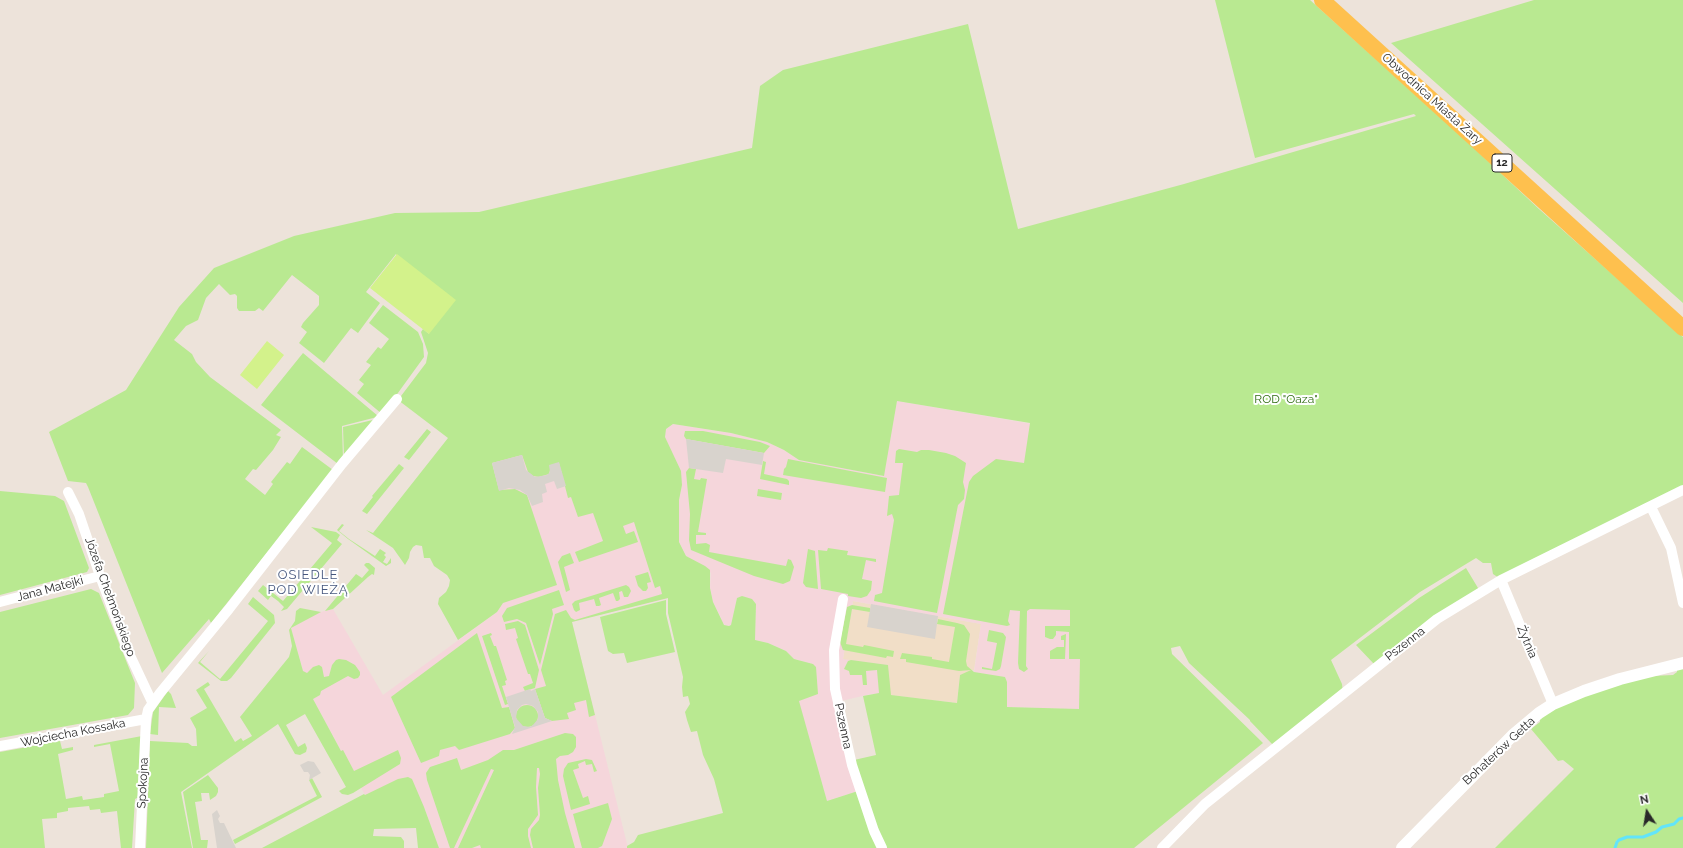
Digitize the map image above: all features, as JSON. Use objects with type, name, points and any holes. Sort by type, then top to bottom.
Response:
[{"type":"main road","name":"Obwodnica Miasta Żary","points":[[1322,0],[1683,328]]},
{"type":"street","points":[[152,702],[229,609],[342,464],[396,399]]},
{"type":"street","name":"Pszenna","points":[[1162,848],[1205,804],[1437,619],[1501,580],[1683,490]]},
{"type":"street","name":"Józefa Chełmońskiego","points":[[68,492],[81,521],[129,653],[152,702]]},
{"type":"street","points":[[1651,507],[1671,548],[1683,603]]},
{"type":"street","name":"Jana Matejki","points":[[0,602],[100,576]]},
{"type":"street","name":"Żytnia","points":[[1501,580],[1553,704]]},
{"type":"street","name":"Pszenna","points":[[843,599],[835,643],[835,689],[852,765],[874,831],[882,848]]},
{"type":"street","name":"Bohaterów Getta","points":[[1402,848],[1514,734],[1526,723],[1553,704],[1601,685],[1683,663]]},
{"type":"street","name":"Spokojna","points":[[140,848],[146,719],[152,702]]},
{"type":"street","name":"Wojciecha Kossaka","points":[[0,746],[146,719]]},
{"type":"shaded area","points":[[897,401],[1044,426],[1101,710],[1007,707],[1006,678],[974,672],[981,624],[853,601],[843,659],[888,665],[890,695],[871,694],[841,701],[858,791],[827,801],[798,701],[813,664],[794,659],[786,651],[768,643],[755,640],[756,604],[754,602],[737,598],[731,625],[727,626],[722,623],[713,602],[710,588],[711,573],[686,556],[679,542],[679,500],[682,485],[665,437],[666,429],[673,424],[731,433],[767,442],[784,450],[799,460],[883,476]]},
{"type":"shaded area","points":[[686,439],[764,453],[762,465],[726,459],[723,473],[689,468]]},
{"type":"shaded area","points":[[456,444],[609,464],[669,598],[572,622],[628,848],[439,848],[424,807],[365,795],[313,699],[255,740],[240,717],[303,671],[291,628],[316,613],[333,609],[383,695],[497,612],[503,603]]},
{"type":"shaded area","points":[[522,455],[526,470],[535,477],[547,475],[550,472],[549,465],[559,462],[566,486],[557,489],[554,481],[545,484],[547,492],[542,494],[543,502],[532,506],[527,495],[520,490],[509,488],[499,491],[492,463]]},
{"type":"shaded area","points":[[853,601],[981,624],[974,670],[960,675],[957,703],[890,695],[843,659]]},
{"type":"shaded area","points":[[871,604],[938,616],[935,639],[867,627]]},
{"type":"shaded area","points":[[530,689],[531,691],[535,689],[545,718],[552,721],[512,734],[515,727],[506,697]],"holes":[[[526,704],[533,706],[538,712],[538,719],[530,727],[523,726],[516,718],[517,710],[522,705]]]},
{"type":"shaded area","points":[[308,761],[314,762],[321,773],[309,780],[310,775],[308,772],[304,772],[300,765]]},
{"type":"shaded area","points":[[217,810],[220,816],[218,819],[220,823],[224,823],[236,848],[217,848],[212,814]]},
{"type":"green space","name":"ROD \"Oaza\"","points":[[1215,0],[1310,0],[1462,137],[1539,209],[1683,337],[1683,487],[1499,578],[1493,574],[1491,563],[1483,563],[1476,558],[1420,592],[1331,660],[1342,684],[1343,693],[1273,745],[1250,720],[1189,663],[1180,646],[1171,648],[1172,654],[1263,743],[1134,848],[886,848],[877,830],[854,760],[876,755],[863,696],[879,693],[877,670],[866,671],[867,685],[863,685],[862,675],[850,675],[849,671],[844,669],[848,661],[851,660],[888,665],[891,695],[957,703],[960,675],[971,670],[959,671],[906,662],[906,659],[900,659],[902,653],[932,657],[932,659],[949,662],[955,627],[937,624],[938,619],[964,625],[970,634],[966,661],[967,666],[974,672],[1005,677],[1007,682],[1007,707],[1079,709],[1080,659],[1069,659],[1069,632],[1056,631],[1056,635],[1053,639],[1045,637],[1045,626],[1070,626],[1070,610],[1030,609],[1027,611],[1026,666],[1028,669],[1024,672],[1019,669],[1018,663],[1020,611],[1010,610],[1008,621],[1010,625],[1007,626],[943,614],[969,482],[973,476],[996,459],[1024,463],[1030,423],[897,401],[884,476],[799,460],[784,450],[767,442],[731,433],[673,424],[666,429],[665,437],[681,471],[682,485],[679,500],[679,542],[686,556],[710,570],[710,588],[713,602],[724,625],[731,625],[737,598],[742,596],[752,599],[756,604],[755,640],[768,643],[786,651],[794,659],[813,664],[816,667],[818,694],[799,701],[827,801],[858,791],[878,848],[627,848],[627,846],[634,842],[638,835],[723,813],[714,779],[703,755],[697,731],[691,732],[687,720],[685,712],[690,704],[688,696],[683,697],[683,677],[668,613],[668,598],[572,622],[595,715],[589,717],[586,700],[574,703],[576,710],[567,713],[569,719],[552,721],[545,718],[535,689],[546,686],[541,670],[555,614],[566,610],[571,618],[575,620],[662,594],[660,586],[655,588],[634,522],[623,526],[626,534],[634,531],[638,542],[579,562],[575,552],[603,541],[593,513],[578,517],[571,497],[568,498],[559,463],[550,470],[549,474],[539,477],[533,476],[528,472],[522,455],[492,463],[499,490],[515,489],[527,495],[557,585],[503,603],[497,612],[458,640],[438,604],[439,598],[446,592],[449,586],[450,580],[447,575],[434,566],[430,558],[424,558],[422,546],[416,545],[413,547],[405,565],[393,548],[366,530],[373,533],[448,438],[398,400],[426,363],[428,353],[421,332],[423,329],[429,334],[396,254],[366,292],[380,303],[358,333],[351,328],[324,363],[299,343],[307,332],[301,327],[319,305],[319,296],[292,275],[263,311],[259,308],[255,311],[239,311],[237,308],[237,296],[235,294],[230,295],[219,284],[206,298],[198,320],[186,326],[174,340],[192,354],[196,362],[210,377],[281,430],[276,435],[281,437],[273,450],[256,470],[253,469],[245,479],[265,495],[273,484],[271,482],[287,462],[290,464],[302,447],[333,470],[211,623],[209,619],[162,673],[88,487],[86,483],[68,481],[49,432],[126,390],[179,307],[214,268],[294,236],[395,213],[479,212],[752,148],[760,86],[783,70],[968,24],[1018,229],[1184,184],[1416,116],[1414,114],[1255,158]]},
{"type":"green space","points":[[1534,0],[1683,0],[1683,303],[1391,43]]},
{"type":"green space","points":[[397,254],[456,300],[429,334],[370,288]]},
{"type":"green space","points":[[383,305],[418,332],[423,344],[424,357],[382,414],[357,393],[364,384],[359,380],[371,365],[366,362],[378,347],[381,349],[389,339],[369,323]]},
{"type":"green space","points":[[267,341],[284,355],[257,389],[240,375]]},
{"type":"green space","points":[[303,353],[378,416],[342,426],[343,459],[338,464],[261,405]]},
{"type":"green space","points":[[377,419],[344,458],[343,427]]},
{"type":"green space","points":[[427,429],[431,432],[409,460],[404,457]]},
{"type":"green space","points":[[685,431],[703,431],[760,442],[770,446],[764,453],[686,439],[684,436]]},
{"type":"green space","points":[[899,449],[917,452],[921,450],[929,450],[946,453],[955,456],[966,463],[963,482],[965,490],[964,499],[958,505],[937,613],[874,601],[875,595],[882,593],[894,520],[892,514],[887,516],[889,496],[899,495],[903,463],[895,463],[896,451]]},
{"type":"green space","points":[[788,459],[887,478],[885,492],[783,475]]},
{"type":"green space","points":[[763,461],[766,462],[764,474],[787,479],[789,481],[789,485],[760,479]]},
{"type":"green space","points":[[399,464],[404,468],[367,514],[362,511],[373,497],[372,496]]},
{"type":"green space","points":[[689,468],[696,469],[694,479],[707,479],[698,532],[706,533],[706,535],[696,535],[696,544],[706,543],[710,545],[709,552],[786,566],[788,559],[791,560],[794,567],[790,581],[783,584],[754,576],[691,550],[689,540],[690,514],[686,472]]},
{"type":"green space","points":[[758,489],[782,493],[781,500],[757,496]]},
{"type":"green space","points":[[0,491],[55,496],[64,501],[89,568],[87,572],[0,595]]},
{"type":"green space","points":[[342,524],[344,525],[339,531],[349,539],[375,556],[380,549],[386,553],[384,555],[386,557],[383,562],[387,564],[391,558],[391,563],[386,566],[348,539],[337,530]]},
{"type":"green space","points":[[311,527],[336,532],[340,535],[337,540],[342,544],[287,609],[281,611],[284,607],[278,601],[271,596],[268,600],[258,591],[263,585],[283,601],[332,543]]},
{"type":"green space","points":[[828,548],[848,551],[847,555],[876,559],[876,562],[866,560],[862,579],[872,581],[871,590],[867,596],[861,598],[821,589],[818,550],[827,551]]},
{"type":"green space","points":[[808,549],[815,551],[818,589],[806,587],[803,583]]},
{"type":"green space","points":[[570,553],[574,563],[564,567],[570,590],[566,592],[558,562],[562,556]]},
{"type":"green space","points":[[369,563],[375,568],[374,575],[372,574],[368,577],[333,609],[325,611],[356,574],[362,578],[369,570],[364,565]]},
{"type":"green space","points":[[1466,568],[1481,593],[1374,664],[1356,645],[1419,598]]},
{"type":"green space","points":[[648,572],[651,582],[647,583],[648,588],[646,591],[643,591],[638,586],[635,576]]},
{"type":"green space","points":[[626,585],[631,591],[628,597],[624,597],[622,591],[619,592],[620,599],[616,601],[613,593],[599,598],[601,605],[599,606],[596,606],[594,599],[579,603],[580,610],[576,612],[574,610],[572,604],[575,601]]},
{"type":"green space","points":[[91,589],[99,593],[135,683],[134,708],[128,715],[0,738],[0,612]]},
{"type":"green space","points":[[559,590],[564,605],[552,609],[553,614],[540,665],[526,623],[517,619],[504,622],[502,616],[507,608]]},
{"type":"green space","points":[[253,597],[274,615],[275,623],[231,678],[227,681],[221,681],[198,663],[209,651],[200,662],[220,679],[268,621],[248,604]]},
{"type":"green space","points":[[666,600],[666,614],[675,652],[627,663],[624,653],[613,654],[608,651],[600,617]]},
{"type":"green space","points":[[852,605],[870,608],[870,612],[852,609],[846,644],[863,647],[864,645],[894,651],[893,657],[887,656],[886,658],[843,650],[840,642],[847,607]]},
{"type":"green space","points":[[300,608],[321,612],[291,628],[303,671],[307,673],[313,667],[319,665],[322,667],[324,677],[329,676],[332,665],[339,659],[346,660],[355,665],[360,672],[358,678],[354,679],[348,676],[321,691],[320,695],[313,699],[341,751],[343,750],[354,771],[398,750],[401,758],[400,764],[353,793],[348,795],[342,794],[339,791],[346,787],[305,714],[286,725],[298,747],[305,743],[307,748],[306,752],[300,755],[295,754],[278,724],[181,792],[192,848],[146,848],[150,741],[188,743],[192,746],[197,746],[196,729],[190,718],[207,708],[196,690],[208,682],[210,685],[204,689],[235,742],[241,738],[243,741],[252,736],[240,717],[289,657],[292,646],[289,630],[295,621],[296,611]]},
{"type":"green space","points":[[518,621],[525,625],[539,670],[535,688],[525,691],[523,687],[533,683],[530,674],[528,674],[516,639],[518,638],[515,628],[506,630],[505,624]]},
{"type":"green space","points":[[989,630],[1003,633],[1006,637],[1001,666],[1000,669],[996,671],[982,669],[982,667],[992,669],[997,643],[987,641]]},
{"type":"green space","points":[[477,633],[502,708],[509,707],[515,728],[510,734],[459,750],[455,746],[440,750],[439,756],[421,763],[391,697]]},
{"type":"green space","points":[[491,633],[492,635],[490,636],[494,646],[496,646],[507,680],[505,681],[506,685],[502,686],[508,704],[505,705],[482,636]]},
{"type":"green space","points":[[1066,634],[1065,659],[1050,659],[1050,651],[1057,647],[1064,647],[1064,640],[1061,640],[1061,636]]},
{"type":"green space","points":[[1683,668],[1683,848],[1616,848],[1617,842],[1627,837],[1644,837],[1627,836],[1616,841],[1615,848],[1495,848],[1574,769],[1563,760],[1558,761],[1531,729],[1540,722],[1540,719],[1545,714],[1566,703],[1615,685],[1652,676],[1673,675],[1677,672],[1677,669]]},
{"type":"green space","points":[[168,691],[171,694],[176,708],[159,707],[158,735],[150,734],[153,712]]},
{"type":"green space","points":[[527,705],[535,708],[538,716],[535,724],[527,727],[519,724],[516,716],[519,708]]},
{"type":"green space","points":[[565,733],[573,734],[576,737],[576,747],[573,752],[568,755],[560,756],[556,759],[558,780],[565,813],[575,848],[533,848],[530,835],[531,829],[539,820],[540,815],[538,788],[540,774],[539,768],[537,768],[536,787],[538,815],[528,829],[531,848],[481,848],[480,845],[472,848],[458,848],[494,770],[491,769],[454,848],[450,848],[427,780],[426,773],[430,767],[457,758],[461,770],[488,760],[503,750],[514,750]]},
{"type":"green space","points":[[142,736],[139,797],[135,799],[132,848],[121,848],[117,811],[101,813],[100,809],[90,810],[89,806],[68,808],[68,811],[57,813],[57,818],[42,819],[45,848],[0,848],[0,752],[60,741],[62,749],[73,747],[73,750],[58,754],[66,799],[82,796],[83,800],[104,797],[104,794],[119,791],[110,744],[94,747],[94,745]]},
{"type":"green space","points":[[586,759],[592,760],[597,771],[594,772],[592,764],[586,765],[585,761],[578,764],[579,768],[573,770],[583,798],[588,796],[590,804],[571,810],[563,776],[564,769],[568,763]]},
{"type":"green space","points":[[208,775],[218,788],[218,792],[216,796],[210,800],[209,793],[201,793],[202,801],[195,802],[201,840],[208,840],[207,848],[193,848],[183,792]]},
{"type":"green space","points":[[408,777],[412,779],[439,848],[418,848],[416,828],[374,829],[373,836],[401,837],[404,841],[404,848],[262,848],[364,794],[365,795],[398,779]]},
{"type":"green space","points":[[312,778],[322,797],[235,844],[233,840],[317,796],[309,780]]},
{"type":"green space","points":[[608,803],[612,819],[602,846],[598,848],[582,848],[573,814]]},
{"type":"waterway","points":[[1615,848],[1619,840],[1627,837],[1643,837],[1656,832],[1662,827],[1674,824],[1679,819],[1683,818]]},
{"type":"district","name":"OSIEDLE POD WIEŻĄ","points":[[308,582]]}]
